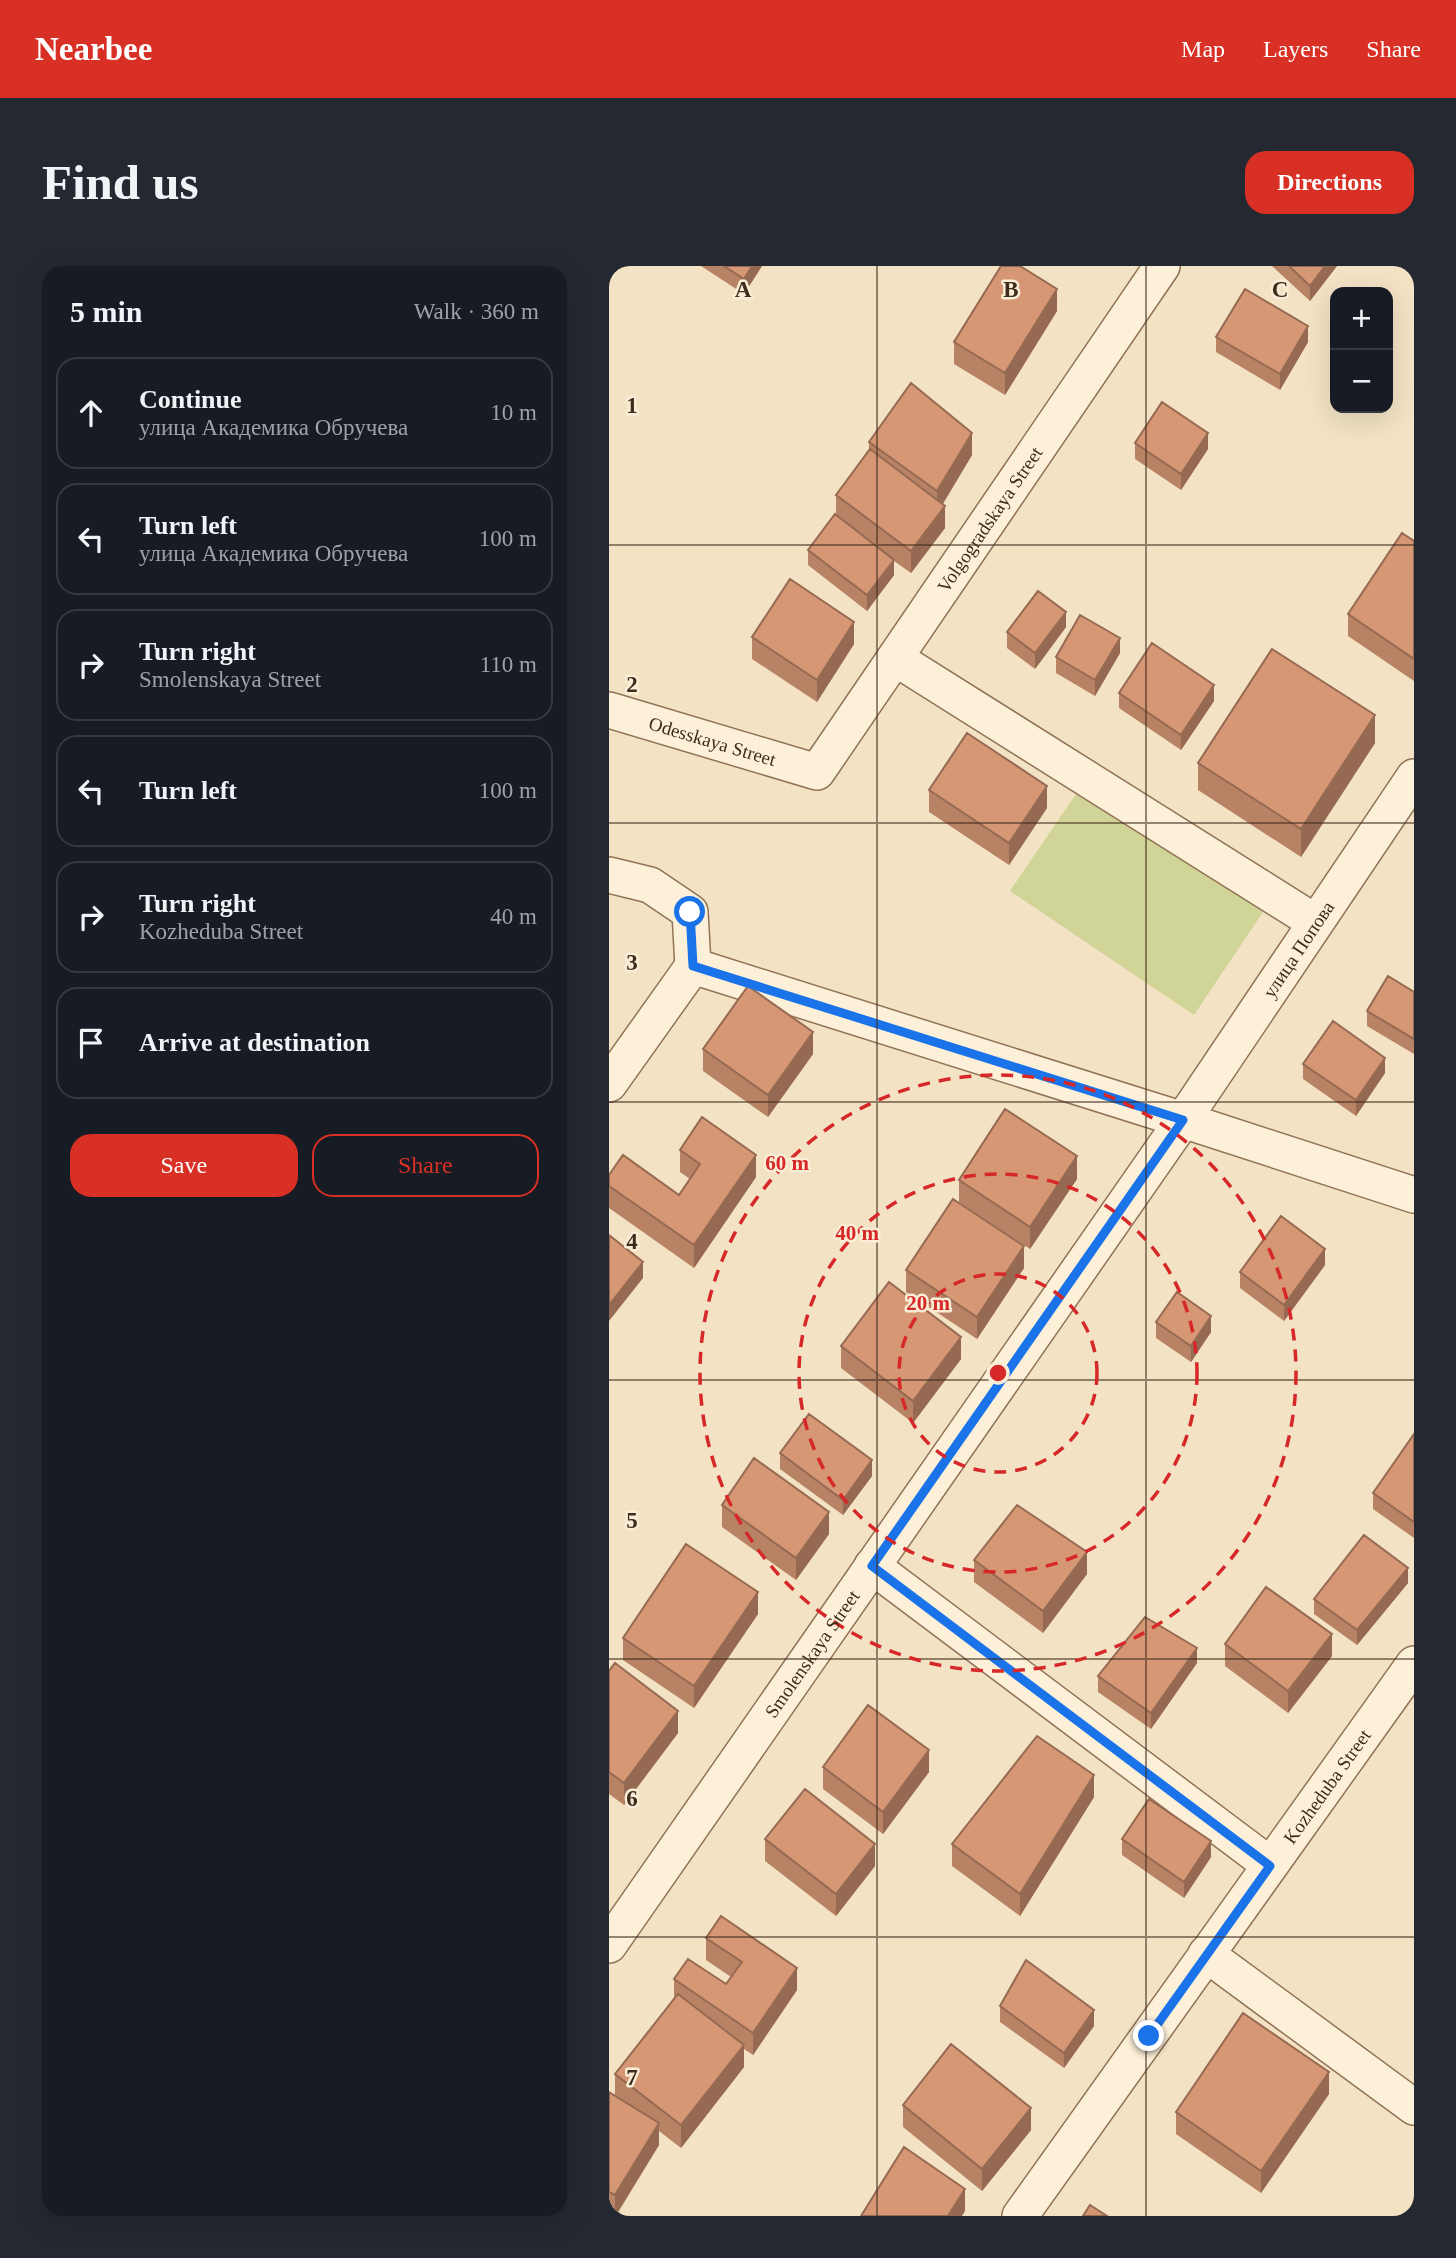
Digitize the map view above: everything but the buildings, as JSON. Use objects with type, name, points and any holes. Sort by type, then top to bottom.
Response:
[{"type":"street","name":"Volgogradskaya Street","points":[[817,772],[1162,266]]},
{"type":"street","points":[[895,658],[1315,922]]},
{"type":"street","name":"Odesskaya Street","points":[[609,710],[817,772]]},
{"type":"street","name":"улица Попова","points":[[1183,1120],[1414,778]]},
{"type":"street","points":[[609,875],[650,885],[690,912],[693,966],[609,1084]]},
{"type":"street","points":[[693,966],[1414,1195]]},
{"type":"street","name":"Smolenskaya Street","points":[[609,1945],[1183,1120]]},
{"type":"street","points":[[872,1566],[1270,1866]]},
{"type":"street","name":"Kozheduba Street","points":[[1020,2216],[1414,1664]]},
{"type":"street","points":[[1206,1954],[1414,2107]]},
{"type":"green space","points":[[1080,788],[1263,912],[1194,1015],[1010,891]]},
{"type":"route","points":[[690,912],[693,966],[1183,1120],[872,1566],[1270,1866],[1149,2036]]}]
